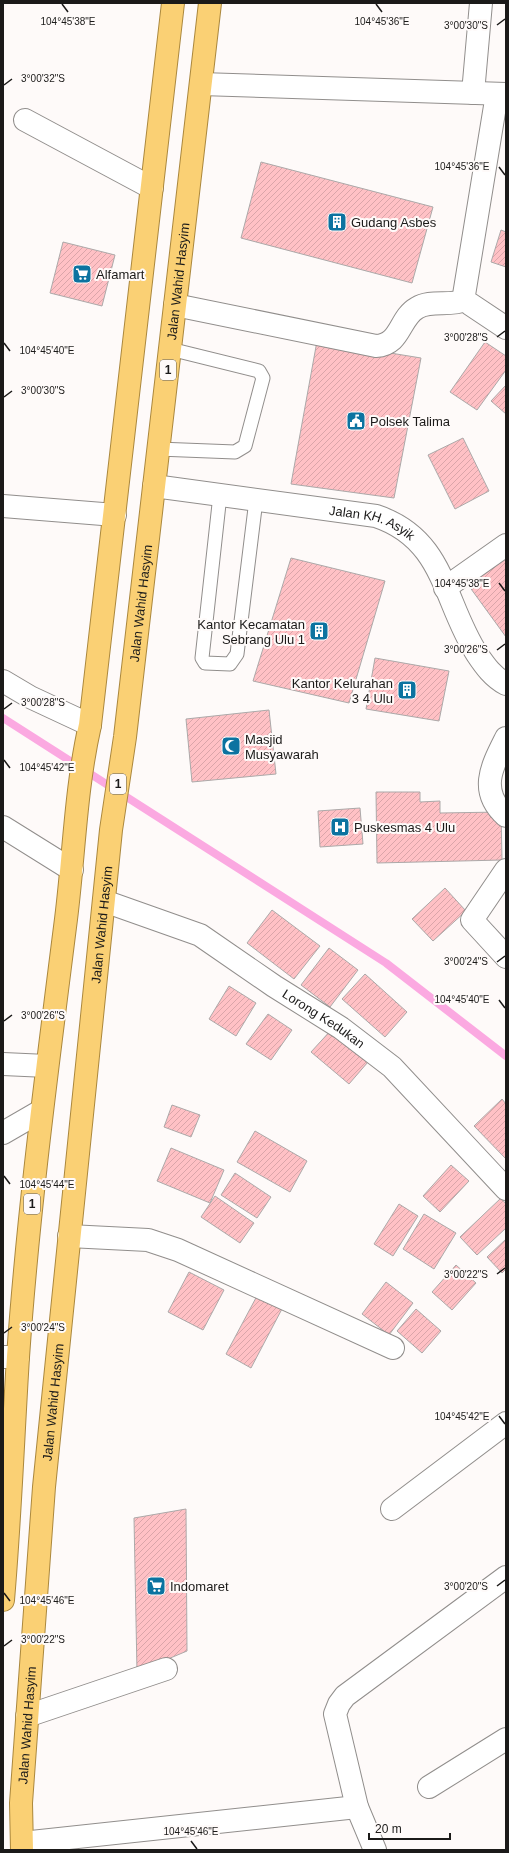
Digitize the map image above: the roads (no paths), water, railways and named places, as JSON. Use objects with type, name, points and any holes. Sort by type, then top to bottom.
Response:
[{"type":"highway","name":"1","points":[[3,1600],[10,1526],[11,1357],[72,870],[77,809],[90,729],[173,3]]},
{"type":"highway","name":"Jalan Wahid Hasyim","points":[[22,1846],[21,1803],[44,1487],[69,1236],[111,830],[125,737],[210,3]]},
{"type":"street","points":[[473,94],[481,3]]},
{"type":"street","points":[[201,84],[502,94],[464,295],[465,300],[506,328]]},
{"type":"street","points":[[25,120],[152,188]]},
{"type":"street","points":[[175,304],[376,346],[385,346],[390,342],[409,314],[416,308],[436,303],[459,302],[465,300]]},
{"type":"street","name":"Jalan KH. Asyik","points":[[154,486],[376,516],[399,526],[417,539],[430,555],[471,645],[484,665],[497,680],[506,684]]},
{"type":"street","points":[[3,506],[115,515]]},
{"type":"street","points":[[445,588],[506,545]]},
{"type":"street","points":[[3,681],[90,729]]},
{"type":"street","points":[[506,738],[495,760],[488,787],[496,806],[506,816]]},
{"type":"street","points":[[3,827],[72,870]]},
{"type":"street","points":[[506,870],[472,920],[506,957]]},
{"type":"street","name":"Lorong Kedukan","points":[[104,901],[200,935],[274,986],[341,1028],[392,1067],[506,1189]]},
{"type":"street","points":[[3,1064],[47,1066]]},
{"type":"street","points":[[3,1132],[41,1111]]},
{"type":"street","points":[[69,1236],[148,1240],[178,1250],[393,1348]]},
{"type":"street","points":[[392,1510],[506,1423]]},
{"type":"street","points":[[375,1850],[357,1808],[335,1714],[338,1704],[346,1696],[506,1577]]},
{"type":"street","points":[[27,1716],[166,1670]]},
{"type":"street","points":[[430,1787],[506,1739]]},
{"type":"street","points":[[22,1846],[357,1808]]},
{"type":"lane","points":[[158,449],[235,452],[240,450],[245,446],[263,378],[259,371],[170,349]]},
{"type":"lane","points":[[220,495],[202,658],[205,663],[230,664],[236,654],[256,500]]},
{"type":"waterway","points":[[3,718],[386,963],[506,1056]]},
{"type":"place","name":"Gudang Asbes","points":[[337,222]]},
{"type":"place","name":"Alfamart","points":[[82,274]]},
{"type":"place","name":"Polsek Talima","points":[[356,421]]},
{"type":"place","name":"Kantor Kecamatan Sebrang Ulu 1","points":[[319,631]]},
{"type":"place","name":"Kantor Kelurahan 3 4 Ulu","points":[[407,690]]},
{"type":"place","name":"Masjid Musyawarah","points":[[231,746]]},
{"type":"place","name":"Puskesmas 4 Ulu","points":[[340,827]]},
{"type":"place","name":"Indomaret","points":[[156,1586]]}]
